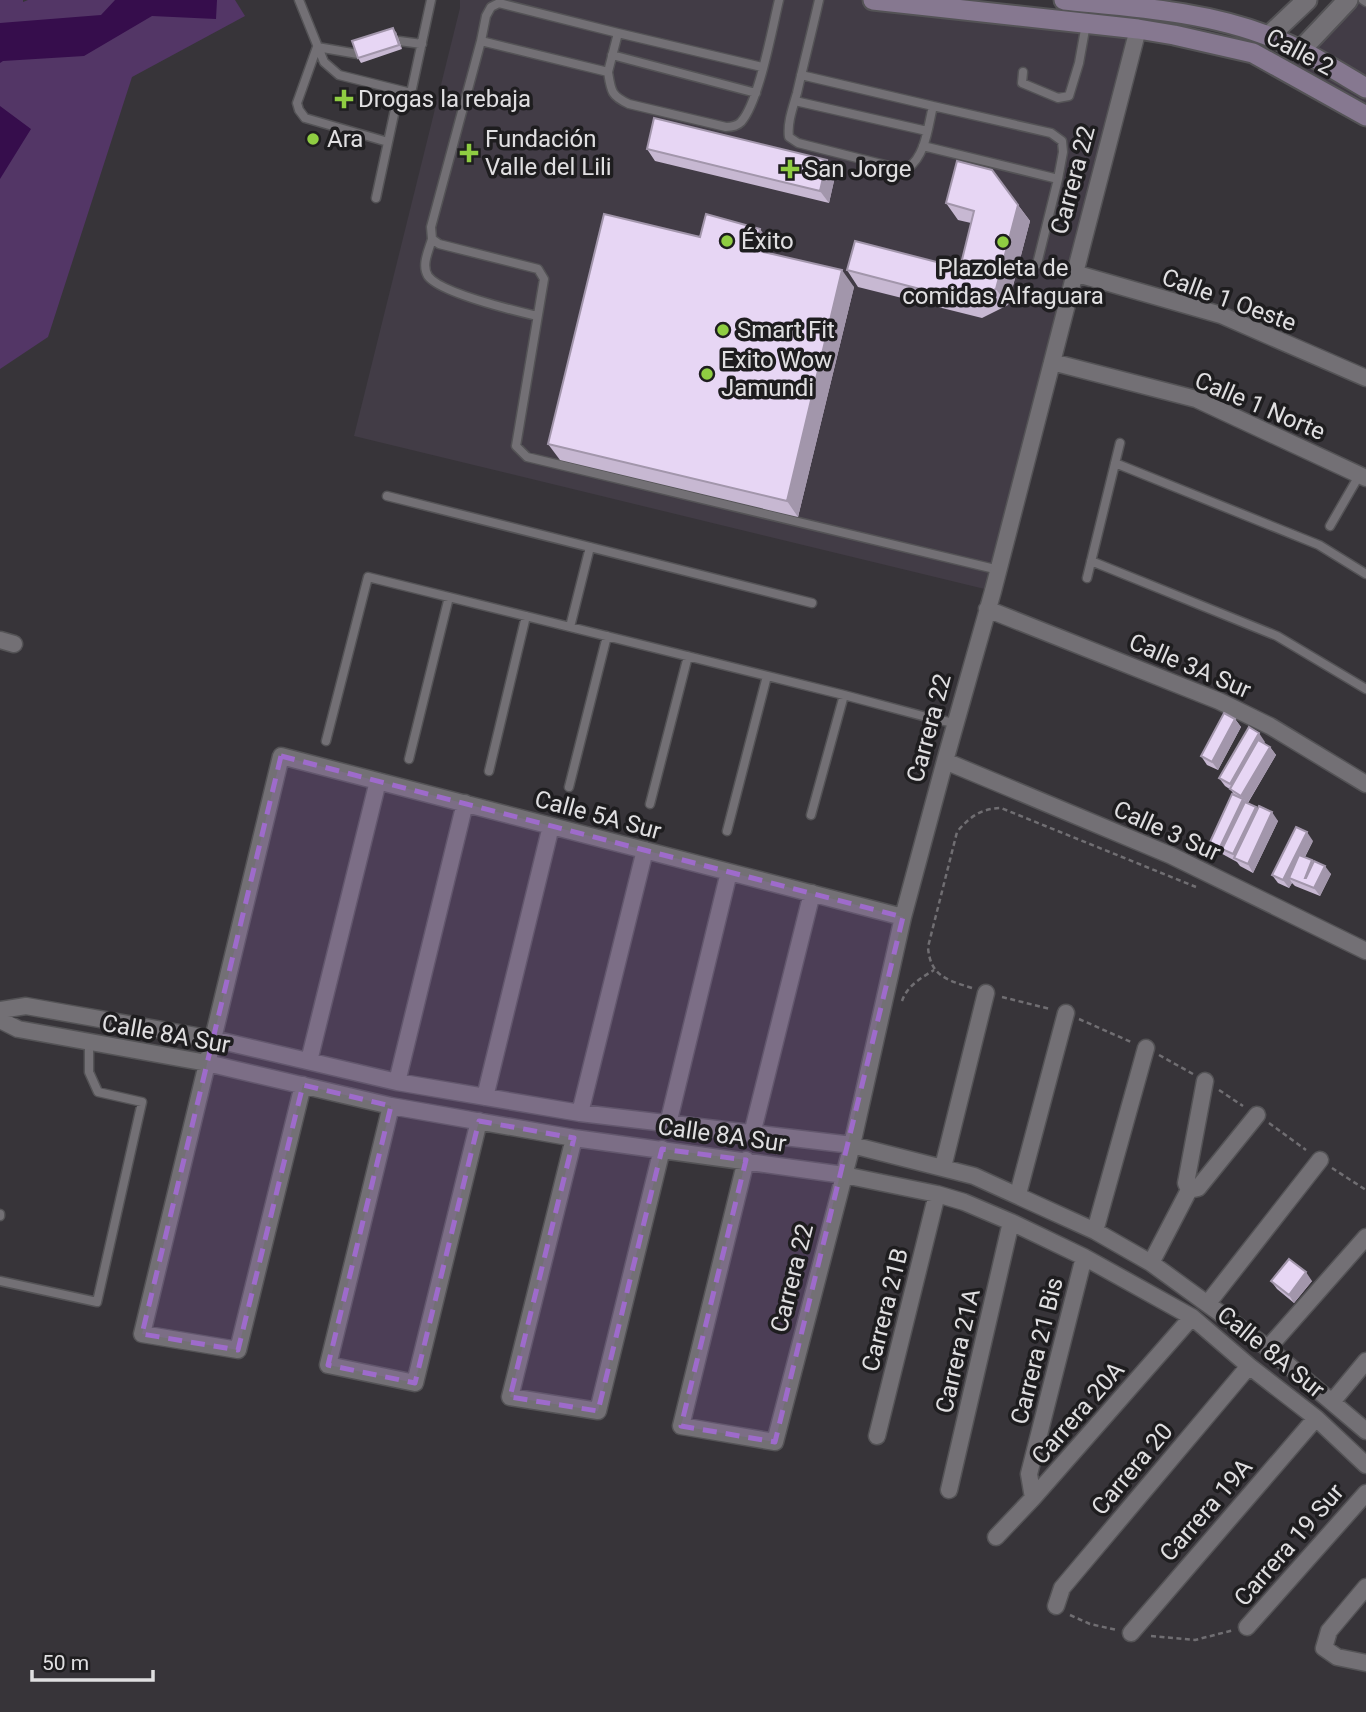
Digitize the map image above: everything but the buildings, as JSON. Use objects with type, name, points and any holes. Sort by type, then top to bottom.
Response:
[{"type":"main road","name":"Calle 2","points":[[873,0],[1138,29],[1253,53],[1365,113]]},
{"type":"main road","name":"Calle 2","points":[[1064,0],[1170,11],[1219,21],[1269,36],[1366,88]]},
{"type":"street","points":[[1150,0],[1170,11]]},
{"type":"street","points":[[1269,36],[1307,0]]},
{"type":"street","points":[[1299,52],[1348,0]]},
{"type":"street","name":"Carrera 22","points":[[746,1160],[681,1426],[775,1442],[852,1145],[903,917],[999,570],[1138,29]]},
{"type":"street","name":"Calle 1 Oeste","points":[[1074,273],[1221,315],[1366,378]]},
{"type":"street","name":"Calle 1 Norte","points":[[1052,362],[1196,399],[1364,472]]},
{"type":"street","name":"Calle 3A Sur","points":[[987,609],[1219,701],[1270,726],[1366,784]]},
{"type":"street","name":"Calle 5A Sur","points":[[213,1039],[281,756],[903,917]]},
{"type":"street","name":"Calle 3 Sur","points":[[945,761],[1170,855],[1363,943]]},
{"type":"street","points":[[309,1061],[378,781]]},
{"type":"street","points":[[397,1082],[465,803]]},
{"type":"street","points":[[485,1097],[551,826]]},
{"type":"street","points":[[580,1113],[645,850]]},
{"type":"street","points":[[668,1124],[729,872]]},
{"type":"street","points":[[752,1134],[812,894]]},
{"type":"street","points":[[943,1167],[986,993]]},
{"type":"street","name":"Calle 8A Sur","points":[[0,1010],[26,1006],[213,1039],[397,1082],[580,1113],[852,1145],[974,1175],[1095,1231],[1151,1264],[1268,1348],[1366,1431]]},
{"type":"street","points":[[1018,1194],[1066,1013]]},
{"type":"street","name":"Calle 8A Sur","points":[[0,1020],[18,1029],[207,1063],[391,1106],[574,1138],[844,1175],[964,1202],[1084,1257],[1192,1317],[1316,1418],[1366,1465]]},
{"type":"street","points":[[213,1039],[142,1334],[238,1350],[303,1085]]},
{"type":"street","points":[[1095,1231],[1146,1048]]},
{"type":"street","points":[[1189,1190],[1185,1183],[1205,1081]]},
{"type":"street","points":[[391,1106],[328,1365],[415,1383],[479,1121]]},
{"type":"street","points":[[1189,1190],[1198,1188],[1257,1115]]},
{"type":"street","points":[[574,1138],[510,1396],[598,1411],[662,1149]]},
{"type":"street","points":[[1208,1303],[1320,1160]]},
{"type":"street","points":[[1151,1264],[1189,1190]]},
{"type":"street","name":"Carrera 21B","points":[[877,1436],[937,1194]]},
{"type":"street","name":"Carrera 21A","points":[[949,1490],[1011,1222]]},
{"type":"street","points":[[1268,1348],[1366,1237]]},
{"type":"street","name":"Carrera 21 Bis","points":[[1033,1498],[1029,1474],[1084,1257]]},
{"type":"street","name":"Carrera 20A","points":[[996,1537],[1192,1317]]},
{"type":"street","points":[[1332,1402],[1366,1361]]},
{"type":"street","name":"Carrera 20","points":[[1056,1606],[1062,1588],[1249,1366]]},
{"type":"street","name":"Carrera 19A","points":[[1131,1633],[1316,1418]]},
{"type":"street","name":"Carrera 19 Sur","points":[[1247,1627],[1366,1493]]},
{"type":"street","points":[[1366,1587],[1329,1631],[1324,1648],[1337,1657],[1366,1663]]},
{"type":"lane","points":[[301,4],[324,62],[339,75],[411,93],[431,0]]},
{"type":"lane","points":[[618,33],[608,72],[610,89],[617,98],[629,104],[726,127],[736,126],[743,120],[756,93],[779,0]]},
{"type":"lane","points":[[819,0],[794,101],[789,137],[798,142],[897,168],[908,168],[914,164],[923,146],[933,106]]},
{"type":"lane","points":[[537,316],[461,294],[439,284],[429,277],[425,265],[432,239],[431,227],[486,16],[491,7],[499,3],[762,67]]},
{"type":"lane","points":[[1023,72],[1022,83],[1058,98],[1069,96],[1079,63],[1086,24]]},
{"type":"lane","points":[[399,41],[422,44]]},
{"type":"lane","points":[[481,41],[608,72]]},
{"type":"lane","points":[[317,47],[358,54]]},
{"type":"lane","points":[[317,47],[297,103],[299,110],[305,118],[388,142]]},
{"type":"lane","points":[[612,55],[756,93]]},
{"type":"lane","points":[[801,75],[1051,133],[1062,141],[1063,152],[1058,179],[1037,264]]},
{"type":"lane","points":[[376,198],[399,91]]},
{"type":"lane","points":[[794,101],[927,131]]},
{"type":"lane","points":[[923,146],[1058,179]]},
{"type":"lane","points":[[432,239],[439,244],[538,269],[544,279],[516,446],[527,457],[999,570]]},
{"type":"lane","points":[[1087,578],[1120,443]]},
{"type":"lane","points":[[1115,463],[1319,545],[1366,574]]},
{"type":"lane","points":[[1330,526],[1364,472]]},
{"type":"lane","points":[[387,496],[812,603]]},
{"type":"lane","points":[[570,627],[590,547]]},
{"type":"lane","points":[[1091,561],[1277,636],[1366,689]]},
{"type":"lane","points":[[326,741],[368,577],[955,723]]},
{"type":"lane","points":[[409,759],[449,597]]},
{"type":"lane","points":[[489,771],[526,616]]},
{"type":"lane","points":[[569,787],[607,636]]},
{"type":"lane","points":[[650,804],[688,656]]},
{"type":"lane","points":[[727,831],[767,676]]},
{"type":"lane","points":[[811,815],[844,695]]},
{"type":"lane","points":[[0,1281],[97,1302],[142,1102],[98,1092],[89,1072],[89,1043]]},
{"type":"path","points":[[934,970],[928,947],[957,832],[966,821],[989,808],[1002,808],[1200,889]]},
{"type":"path","points":[[1205,1081],[1366,1190]]},
{"type":"highlighted area","points":[[281,756],[903,917],[775,1442],[681,1426],[746,1160],[662,1149],[598,1411],[510,1397],[574,1138],[479,1121],[415,1383],[328,1365],[391,1106],[303,1085],[238,1350],[142,1334]]},
{"type":"shaded area","points":[[0,0],[235,0],[245,16],[132,77],[48,337],[0,369]]},
{"type":"shaded area","points":[[115,0],[217,0],[216,19],[152,16],[84,56],[0,63],[0,23],[101,15]]},
{"type":"shaded area","points":[[460,0],[873,0],[1138,29],[993,591],[354,436]]},
{"type":"shaded area","points":[[1348,0],[1366,0],[1366,116],[1283,69]]},
{"type":"shaded area","points":[[0,106],[31,129],[0,179]]},
{"type":"place","name":"Drogas la rebaja","points":[[344,99]]},
{"type":"place","name":"Ara","points":[[313,139]]},
{"type":"place","name":"Fundación Valle del Lili","points":[[469,153]]},
{"type":"place","name":"San Jorge","points":[[790,169]]},
{"type":"place","name":"Éxito","points":[[727,241]]},
{"type":"place","name":"Plazoleta de comidas Alfaguara","points":[[1003,242]]},
{"type":"place","name":"Smart Fit","points":[[723,330]]},
{"type":"place","name":"Exito Wow Jamundi","points":[[707,374]]}]
